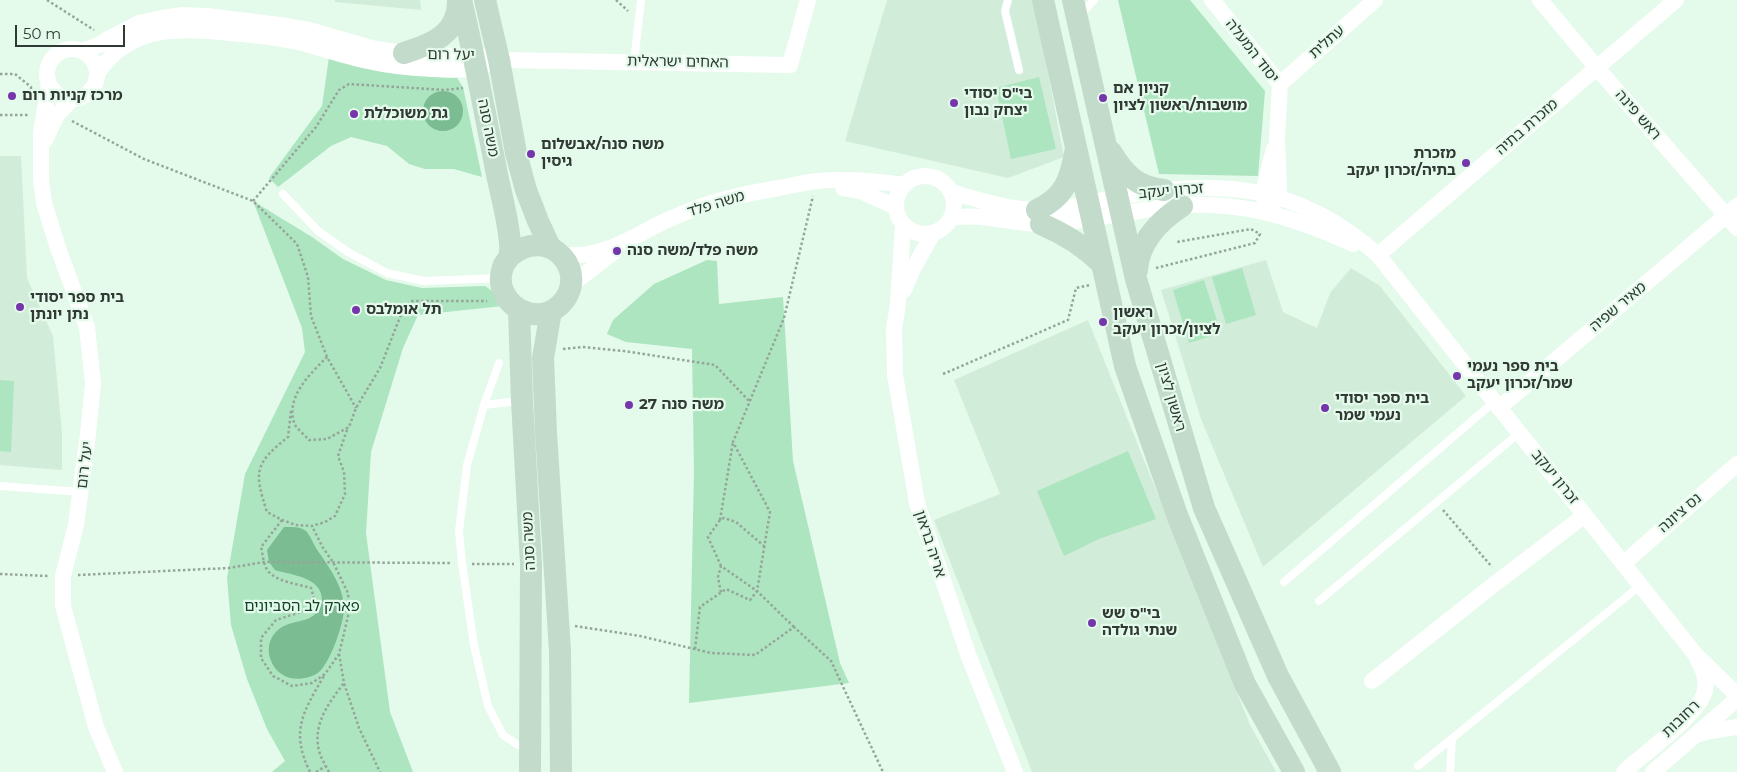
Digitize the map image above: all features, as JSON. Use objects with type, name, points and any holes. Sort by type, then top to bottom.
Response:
[{"type":"main road","points":[[404,53],[421,48],[451,28],[457,17],[460,0]]},
{"type":"main road","name":"משה סנה","points":[[460,0],[477,69],[506,212],[509,257]]},
{"type":"main road","name":"משה סנה","points":[[485,0],[499,60],[516,153],[526,190],[538,221],[555,250]]},
{"type":"main road","name":"ראשון לציון","points":[[1043,0],[1125,366],[1176,515],[1245,684],[1294,772]]},
{"type":"main road","name":"ראשון לציון","points":[[1075,9],[1136,278],[1204,508],[1278,676],[1330,772]]},
{"type":"main road","points":[[1106,145],[1118,164],[1132,179],[1151,188],[1164,190]]},
{"type":"main road","points":[[1076,149],[1072,171],[1063,190],[1039,217],[1075,241],[1102,264]]},
{"type":"main road","points":[[1136,278],[1138,260],[1148,236],[1182,206]]},
{"type":"main road","points":[[539,244],[555,250],[569,268],[571,285],[567,296],[560,305],[550,311],[539,314],[527,314],[513,305],[502,290],[501,278],[503,267],[517,249],[528,245],[539,244]]},
{"type":"main road","name":"משה סנה","points":[[513,305],[522,401],[531,564],[530,772]]},
{"type":"main road","name":"משה סנה","points":[[550,311],[544,358],[546,432],[559,627],[561,772]]},
{"type":"street","name":"האחים ישראלית","points":[[499,60],[790,65],[808,0]]},
{"type":"street","name":"יסוד המעלה","points":[[1212,0],[1280,84],[1271,194]]},
{"type":"street","name":"עתלית","points":[[1280,84],[1375,0]]},
{"type":"street","name":"ראש פינה","points":[[1540,0],[1597,68],[1731,211],[1737,228]]},
{"type":"street","name":"מזכרת בתיה","points":[[1378,255],[1676,0]]},
{"type":"street","name":"יעל רום","points":[[82,51],[99,45],[139,23],[183,15],[207,16],[280,24],[309,30],[375,49],[443,56],[477,69]]},
{"type":"street","name":"יעל רום","points":[[97,74],[106,61],[120,49],[138,38],[166,30],[196,29],[277,38],[369,62],[405,68],[477,69],[499,60]]},
{"type":"street","points":[[72,49],[86,54],[94,63],[97,74],[92,88],[87,94],[72,99],[56,94],[49,84],[47,70],[54,56],[63,50],[72,49]]},
{"type":"street","name":"יעל רום","points":[[49,84],[43,116],[41,156],[41,180],[44,202],[58,248],[87,327],[93,382],[81,492],[76,524],[63,576],[63,606],[96,727],[115,772]]},
{"type":"street","name":"יעל רום","points":[[41,156],[47,132],[57,115],[72,99]]},
{"type":"street","points":[[929,176],[946,184],[951,192],[954,200],[954,210],[951,218],[945,226],[933,233],[916,233],[907,229],[896,212],[898,192],[911,179],[929,176]]},
{"type":"street","name":"משה פלד","points":[[555,250],[571,256],[602,251],[633,239],[664,222],[706,205],[754,192],[838,180],[904,184]]},
{"type":"street","name":"משה פלד","points":[[810,183],[860,191],[896,207]]},
{"type":"street","name":"זכרון יעקב","points":[[951,218],[978,216],[1012,223],[1039,217],[1056,209],[1090,211],[1120,205],[1164,190],[1212,188],[1243,189],[1271,194],[1309,208],[1332,221],[1378,255],[1695,654],[1737,695]]},
{"type":"street","name":"זכרון יעקב","points":[[951,192],[990,203],[1017,208],[1039,217]]},
{"type":"street","points":[[1266,212],[1271,194]]},
{"type":"street","name":"זכרון יעקב","points":[[1120,205],[1222,205],[1243,207],[1266,212],[1322,230],[1378,255]]},
{"type":"street","name":"מאיר שפיה","points":[[1497,405],[1731,211]]},
{"type":"street","name":"אריה בראון","points":[[903,224],[898,304],[894,329],[895,375],[917,503],[969,657],[1012,771]]},
{"type":"street","name":"אריה בראון","points":[[898,304],[912,271],[933,233]]},
{"type":"street","name":"משה פלד","points":[[571,285],[633,239]]},
{"type":"street","name":"נס ציונה","points":[[1624,563],[1737,464]]},
{"type":"street","points":[[1496,582],[1520,560],[1582,511]]},
{"type":"street","points":[[1372,681],[1582,511]]},
{"type":"street","name":"רחובות","points":[[1624,772],[1701,702],[1705,691],[1706,679],[1695,654]]},
{"type":"street","name":"רחובות","points":[[1653,772],[1737,699]]},
{"type":"street","points":[[1695,736],[1711,730],[1737,727]]},
{"type":"lane","points":[[634,62],[641,0]]},
{"type":"lane","points":[[1008,0],[1005,11],[1019,70]]},
{"type":"lane","points":[[1075,9],[1090,6],[1094,0]]},
{"type":"lane","points":[[283,194],[318,231],[348,252],[387,273],[424,282],[501,278]]},
{"type":"lane","points":[[499,363],[484,404],[466,465],[459,531],[474,645],[488,706],[502,735],[518,745],[529,744]]},
{"type":"lane","points":[[484,404],[522,401]]},
{"type":"lane","points":[[1284,582],[1497,405]]},
{"type":"lane","points":[[1319,601],[1519,433]]},
{"type":"lane","points":[[0,486],[81,492]]},
{"type":"lane","points":[[1418,766],[1641,585]]},
{"type":"lane","points":[[1450,772],[1452,739]]},
{"type":"path","points":[[47,0],[108,39]]},
{"type":"path","points":[[616,0],[639,20]]},
{"type":"path","points":[[253,201],[316,127],[339,90],[348,84],[445,90],[477,69]]},
{"type":"path","points":[[0,74],[15,74],[31,87],[30,96]]},
{"type":"path","points":[[0,115],[29,114]]},
{"type":"path","points":[[57,115],[87,128],[144,159],[253,201],[297,244],[308,277],[311,316],[327,357],[356,408]]},
{"type":"path","points":[[810,183],[784,318],[733,442],[720,520],[708,537],[721,566],[757,591],[831,661],[883,772]]},
{"type":"path","points":[[327,357],[306,379],[292,407],[288,437],[268,453],[259,469],[259,487],[267,512],[296,525],[312,526],[325,522],[335,516],[346,494],[344,472],[338,456],[356,408],[380,368],[402,312],[411,301],[513,305]]},
{"type":"path","points":[[545,350],[582,347],[624,351],[715,365],[750,402]]},
{"type":"path","points":[[292,407],[296,426],[309,440],[327,439],[349,426]]},
{"type":"path","points":[[695,649],[700,606],[726,589],[750,600],[757,591],[770,512],[733,442]]},
{"type":"path","points":[[1436,502],[1496,582]]},
{"type":"path","points":[[720,520],[724,518],[736,522],[764,546]]},
{"type":"path","points":[[282,520],[261,547],[264,562],[269,573],[279,579],[311,588],[315,602],[310,610],[276,620],[262,638],[262,658],[273,676],[292,686],[312,683],[325,674]]},
{"type":"path","points":[[310,772],[302,757],[299,732],[306,708],[325,674],[339,654],[349,612],[348,593],[312,526]]},
{"type":"path","points":[[0,574],[63,576],[229,568],[264,562],[531,564]]},
{"type":"path","points":[[721,566],[718,577],[721,593]]},
{"type":"path","points":[[315,602],[349,612]]},
{"type":"path","points":[[559,627],[577,626],[640,636],[711,653],[755,655],[794,627]]},
{"type":"path","points":[[339,654],[344,683],[359,728],[380,772]]},
{"type":"path","points":[[329,772],[320,754],[317,729],[327,706],[344,683]]},
{"type":"path","points":[[316,772],[326,766]]},
{"type":"shaded area","points":[[335,0],[420,0],[421,10],[335,2]]},
{"type":"shaded area","name":"בי\"ס יסודי יצחק נבון","points":[[887,0],[1034,0],[1064,157],[1008,178],[845,141]]},
{"type":"shaded area","points":[[443,91],[457,97],[463,111],[457,125],[443,131],[429,125],[423,111],[429,97]]},
{"type":"shaded area","name":"בית ספר יסודי נתן יונתן","points":[[0,156],[21,156],[27,278],[53,336],[62,433],[62,470],[0,465]]},
{"type":"shaded area","name":"בית ספר יסודי נעמי שמר","points":[[1266,260],[1283,312],[1317,328],[1330,293],[1351,268],[1380,286],[1466,396],[1263,567],[1201,419],[1161,290]]},
{"type":"shaded area","name":"בי\"ס שש שנתי גולדה","points":[[1088,320],[1250,725],[1276,772],[1032,772],[934,520],[1000,494],[954,380]]},
{"type":"shaded area","points":[[284,527],[304,529],[307,533],[338,584],[344,609],[342,623],[328,660],[319,672],[301,679],[290,678],[277,671],[269,653],[271,639],[276,632],[287,624],[313,616],[319,609],[322,600],[321,592],[317,586],[304,578],[275,570],[269,562],[267,550]]},
{"type":"green space","points":[[1118,0],[1190,0],[1265,91],[1258,176],[1159,174]]},
{"type":"green space","points":[[329,57],[455,75],[463,87],[482,177],[454,169],[425,169],[409,164],[387,146],[351,137],[331,146],[278,187],[269,178],[322,106]]},
{"type":"green space","points":[[1039,77],[1056,149],[1011,159],[996,88]]},
{"type":"green space","name":"פארק לב הסביונים","points":[[253,201],[312,237],[343,259],[386,280],[422,288],[485,286],[512,305],[418,315],[403,348],[371,452],[366,533],[390,712],[413,772],[272,772],[285,761],[267,729],[247,679],[231,625],[227,578],[245,474],[305,352],[302,328]]},
{"type":"green space","points":[[707,260],[717,261],[719,304],[783,297],[793,461],[840,663],[849,683],[689,703],[694,472],[692,349],[626,342],[607,334],[613,320],[654,284]]},
{"type":"green space","points":[[1242,268],[1256,315],[1226,324],[1212,277]]},
{"type":"green space","points":[[1204,280],[1221,333],[1189,343],[1173,290]]},
{"type":"green space","points":[[0,380],[14,381],[11,452],[0,451]]},
{"type":"green space","points":[[1128,451],[1156,519],[1099,539],[1064,556],[1037,491]]},
{"type":"place","name":"מרכז קניות רום","points":[[12,96]]},
{"type":"place","name":"קניון אם מושבות/ראשון לציון","points":[[1103,98]]},
{"type":"place","name":"בי\"ס יסודי יצחק נבון","points":[[954,103]]},
{"type":"place","name":"גת משוכללת","points":[[354,114]]},
{"type":"place","name":"משה סנה/אבשלום גיסין","points":[[531,154]]},
{"type":"place","name":"מזכרת בתיה/זכרון יעקב","points":[[1466,163]]},
{"type":"place","name":"משה פלד/משה סנה","points":[[617,251]]},
{"type":"place","name":"בית ספר יסודי נתן יונתן","points":[[20,307]]},
{"type":"place","name":"תל אומלבס","points":[[356,310]]},
{"type":"place","name":"ראשון לציון/זכרון יעקב","points":[[1103,322]]},
{"type":"place","name":"בית ספר נעמי שמר/זכרון יעקב","points":[[1457,376]]},
{"type":"place","name":"משה סנה 27","points":[[629,405]]},
{"type":"place","name":"בית ספר יסודי נעמי שמר","points":[[1325,408]]},
{"type":"place","name":"בי\"ס שש שנתי גולדה","points":[[1092,623]]}]
